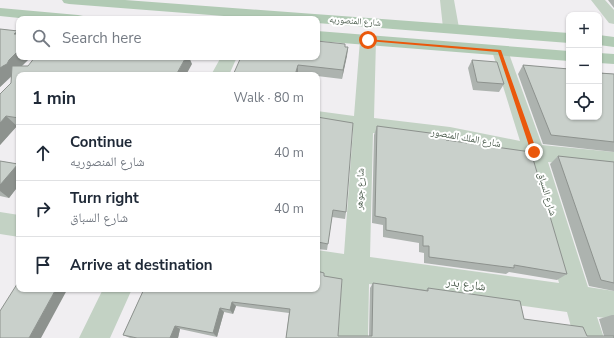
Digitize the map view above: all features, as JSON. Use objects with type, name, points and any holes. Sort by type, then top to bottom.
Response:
[{"type":"main road","name":"شارع المنصوريه","points":[[69,0],[248,16]]},
{"type":"main road","points":[[0,12],[45,16]]},
{"type":"main road","name":"شارع المنصوريه","points":[[320,20],[451,28],[566,38]]},
{"type":"main road","name":"شارع المنصوريه","points":[[320,36],[566,56]]},
{"type":"main road","points":[[602,40],[614,42]]},
{"type":"main road","points":[[602,58],[614,59]]},
{"type":"street","points":[[447,0],[451,28]]},
{"type":"street","points":[[598,0],[614,20]]},
{"type":"street","name":"شارع جوهر","points":[[353,338],[362,123],[368,40]]},
{"type":"street","name":"شارع السباق","points":[[500,51],[534,152],[589,338]]},
{"type":"street","points":[[222,72],[228,60]]},
{"type":"street","name":"شارع الملك المنصور","points":[[320,118],[450,134],[534,152],[614,161]]},
{"type":"street","points":[[0,223],[16,226]]},
{"type":"street","name":"شارع بدر","points":[[320,263],[614,306]]},
{"type":"street","points":[[94,338],[117,292]]},
{"type":"building","points":[[0,29],[16,31],[14,34],[16,34],[16,53],[7,64],[0,68]]},
{"type":"building","points":[[320,41],[345,44],[345,47],[348,47],[343,70],[298,65],[296,72],[234,72],[240,60],[320,60]]},
{"type":"building","points":[[33,60],[184,60],[178,72],[16,72],[16,118],[6,116],[0,123],[0,94],[11,83],[12,66],[28,66]]},
{"type":"building","points":[[472,60],[497,62],[504,84],[477,82]]},
{"type":"building","points":[[523,65],[566,69],[566,120],[602,120],[602,73],[614,74],[614,142],[551,135]]},
{"type":"building","points":[[320,118],[353,123],[346,212],[333,210],[328,244],[320,242]]},
{"type":"building","points":[[377,126],[445,135],[446,140],[531,152],[567,274],[514,265],[514,268],[429,257],[429,246],[423,246],[423,236],[386,230],[386,218],[375,216]]},
{"type":"building","points":[[558,156],[614,162],[614,283],[601,280]]},
{"type":"building","points":[[0,161],[16,164],[16,166],[0,185]]},
{"type":"building","points":[[320,272],[324,273],[324,276],[342,279],[338,336],[372,336],[373,283],[428,291],[428,288],[520,301],[524,319],[583,327],[587,336],[614,336],[614,338],[286,338],[290,309],[232,302],[230,310],[220,308],[213,333],[175,326],[170,338],[137,338],[123,335],[143,292],[320,292]]},
{"type":"building","points":[[16,286],[16,292],[54,292],[29,338],[0,338],[0,311]]},
{"type":"route","points":[[368,40],[500,51],[534,152]]}]
